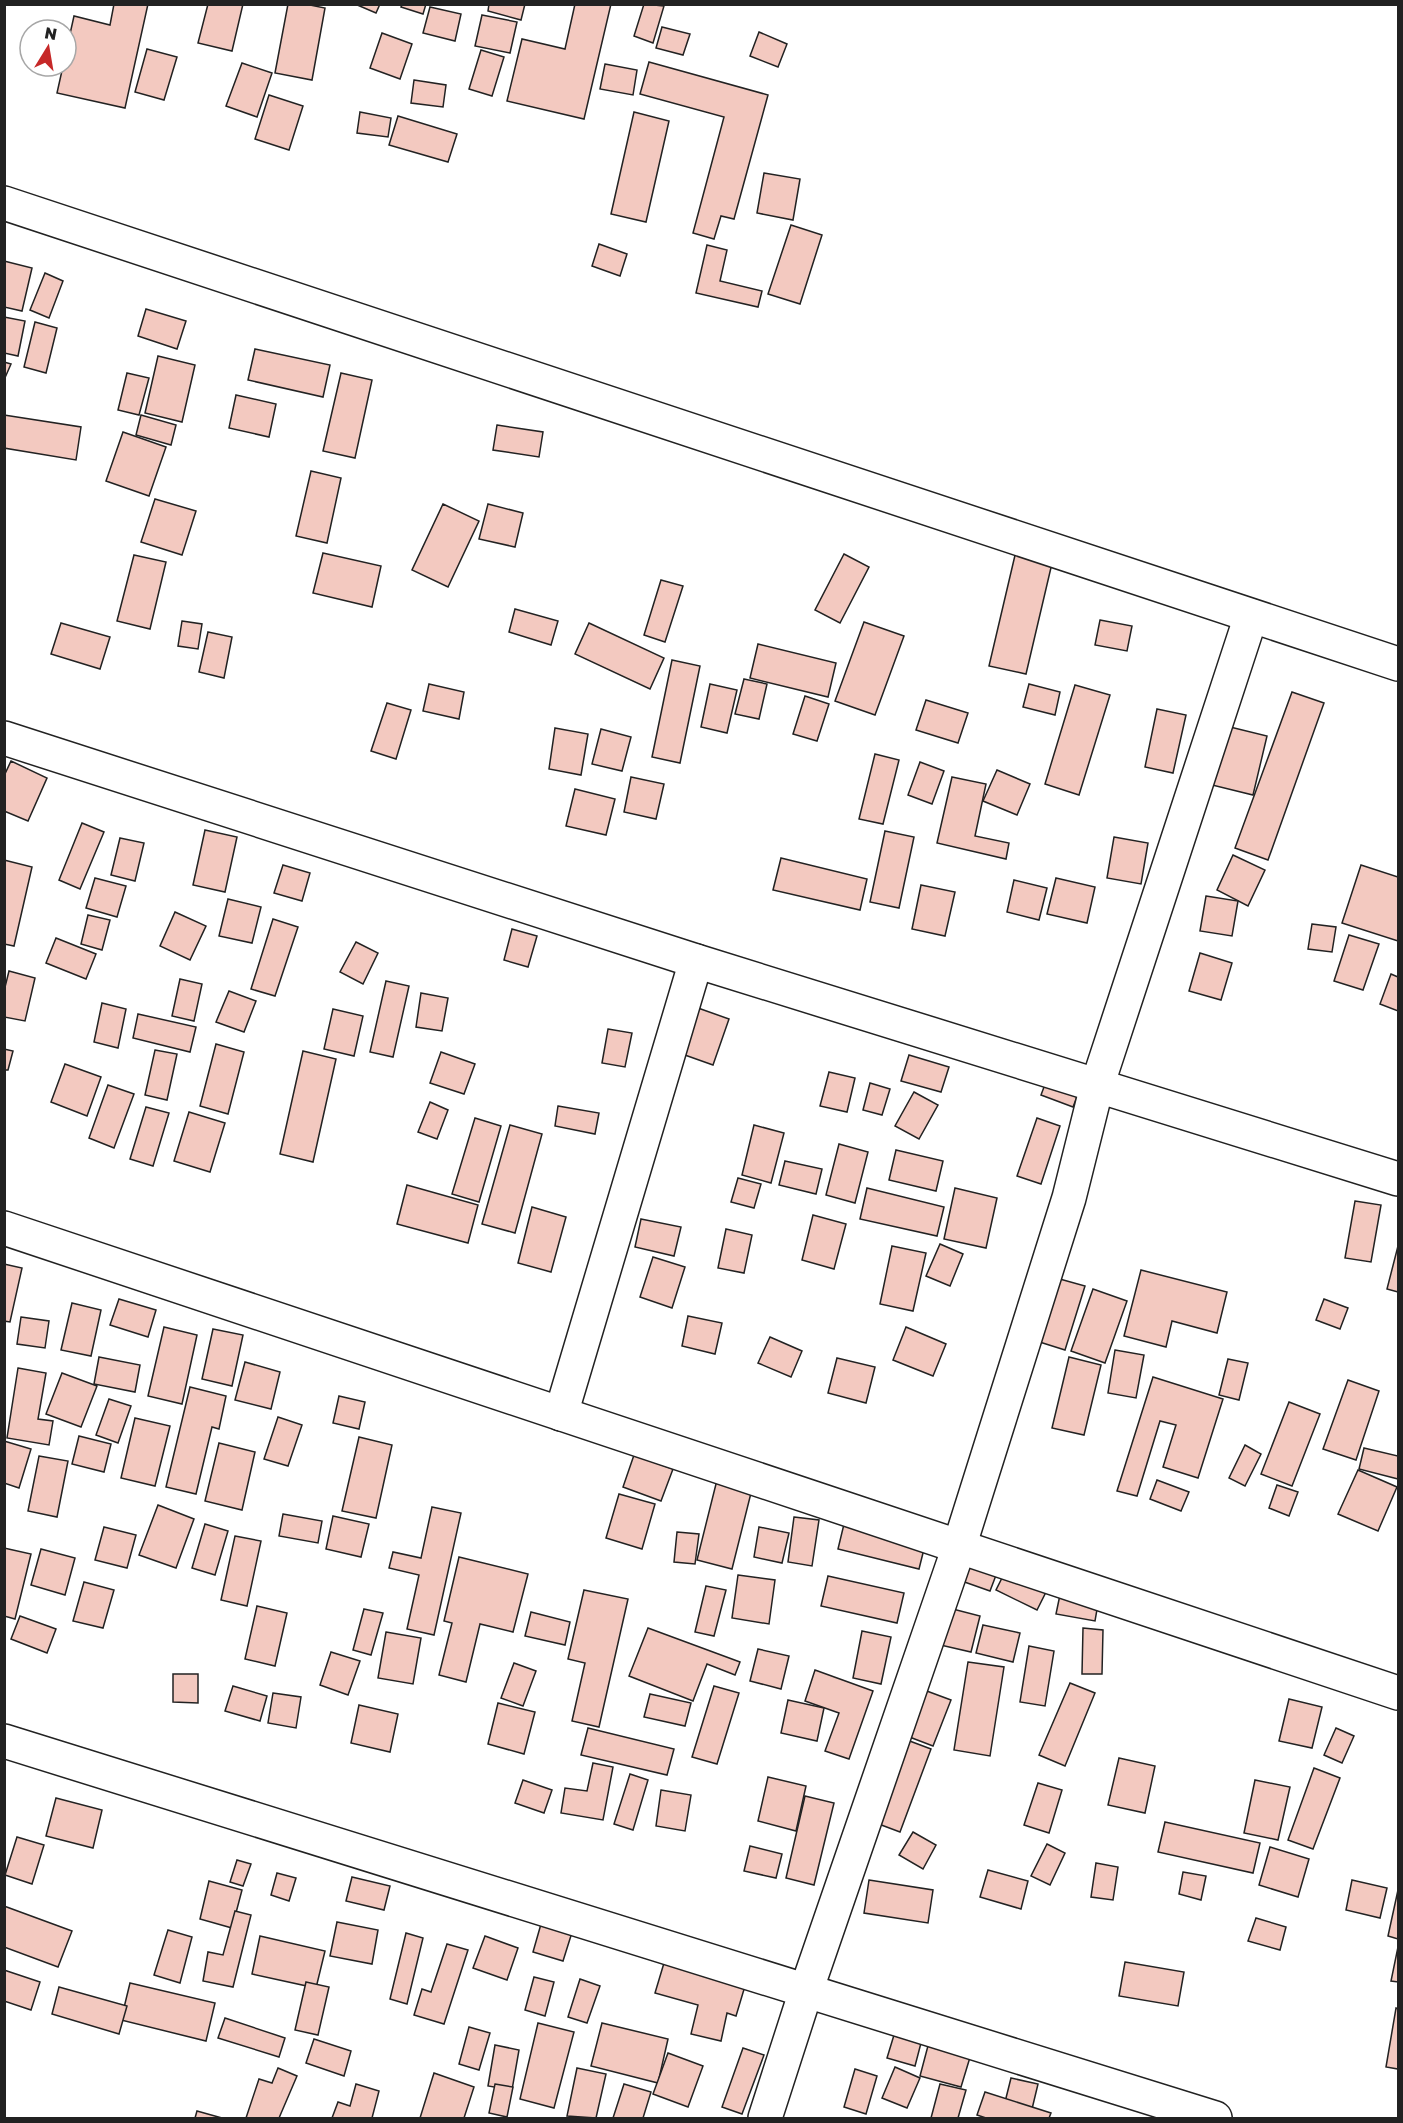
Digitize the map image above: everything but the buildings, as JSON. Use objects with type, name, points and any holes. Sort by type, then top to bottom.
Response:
[{"type":"street","points":[[4,203],[1398,664]]},
{"type":"street","points":[[765,2118],[806,1991],[959,1547],[1069,1198],[1097,1086],[1251,616]]},
{"type":"street","points":[[4,738],[696,961],[1398,1179]]},
{"type":"street","points":[[561,1414],[696,961]]},
{"type":"street","points":[[4,1228],[1398,1693]]},
{"type":"street","points":[[4,1741],[1215,2118]]}]
